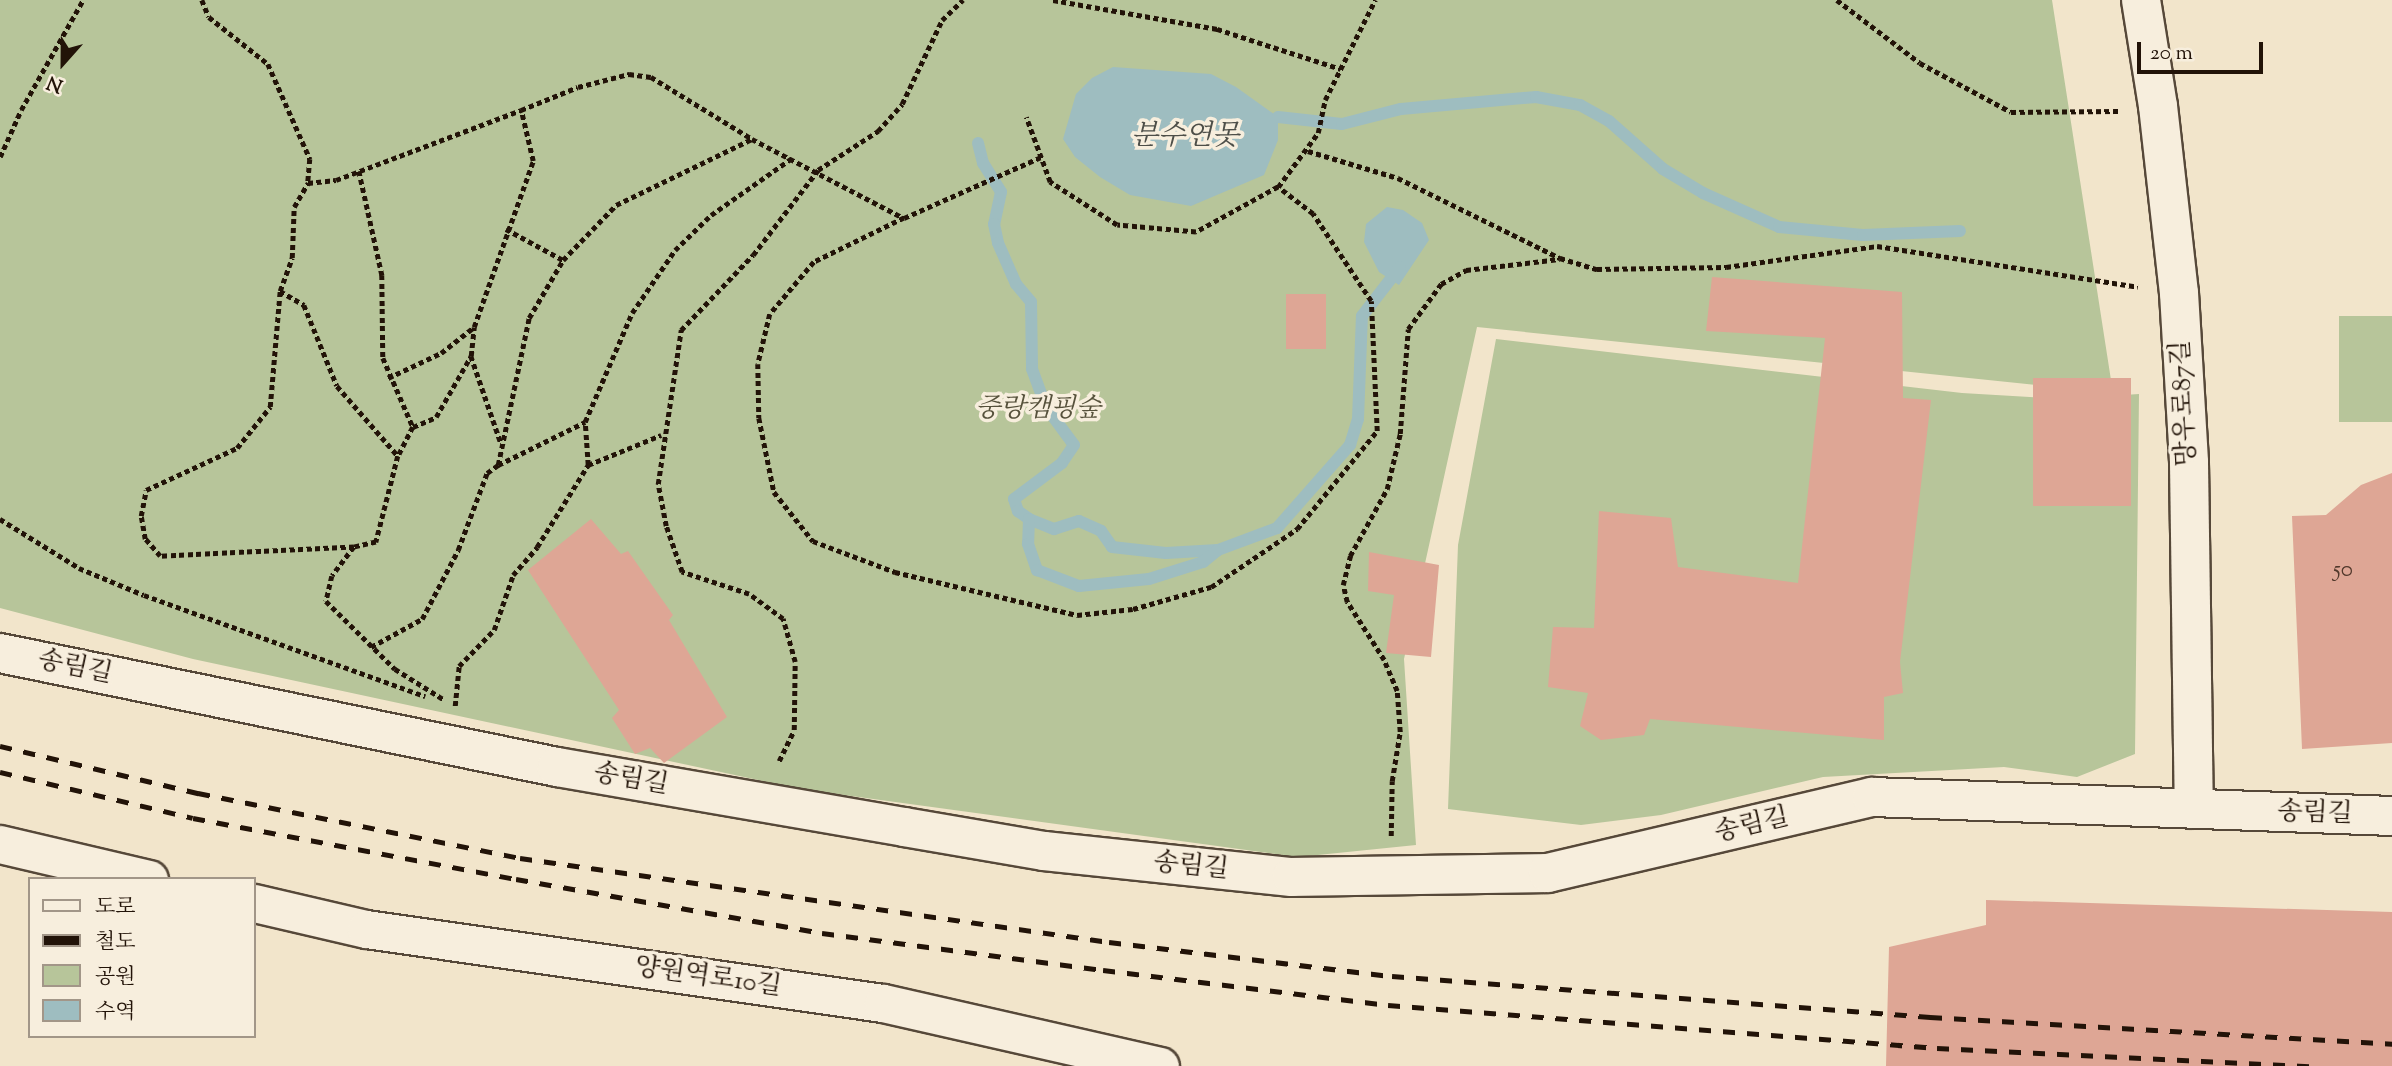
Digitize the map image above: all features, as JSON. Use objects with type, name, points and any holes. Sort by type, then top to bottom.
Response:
[{"type":"street","name":"망우로87길","points":[[2148,1],[2179,293],[2189,463],[2194,809]]},
{"type":"street","name":"송림길","points":[[0,653],[557,767],[1044,851],[1292,877],[1548,873],[1872,797],[2392,816]]},
{"type":"street","points":[[0,844],[140,877]]},
{"type":"street","name":"양원역로10길","points":[[256,903],[366,929],[883,1003],[1160,1066]]},
{"type":"path","points":[[0,157],[21,110],[83,0]]},
{"type":"path","points":[[202,0],[209,18],[268,64],[310,159],[308,183],[294,207],[292,258],[280,291],[270,407],[237,448],[146,489],[141,516],[145,539],[160,556],[354,547],[376,542],[398,456],[414,427],[436,417],[471,356],[474,327],[506,229],[533,161],[521,110]]},
{"type":"path","points":[[779,761],[794,730],[795,662],[783,619],[749,594],[682,572],[666,527],[658,484],[663,430],[681,330],[753,255],[818,170],[878,131],[902,104],[942,20],[963,0]]},
{"type":"path","points":[[1053,0],[1217,29],[1341,69]]},
{"type":"path","points":[[1026,117],[1050,182],[1116,225],[1196,232],[1278,187],[1308,151],[1318,134],[1325,100],[1376,0]]},
{"type":"path","points":[[1837,0],[1920,63],[2011,112],[2111,112],[2158,106]]},
{"type":"path","points":[[308,183],[359,171],[579,87],[629,74],[651,77],[752,139],[818,170],[904,218]]},
{"type":"path","points":[[498,465],[529,318],[562,260],[616,205],[752,139]]},
{"type":"path","points":[[1308,151],[1398,178],[1560,258],[1597,270],[1726,268],[1877,246],[2147,288]]},
{"type":"path","points":[[1041,157],[904,218],[814,262],[770,314],[758,364],[759,418],[774,492],[813,541],[895,572],[1077,615],[1133,610],[1210,587],[1297,529],[1377,431],[1371,301],[1313,214],[1278,187]]},
{"type":"path","points":[[456,714],[459,666],[494,630],[513,575],[537,547],[588,465],[585,422],[632,313],[675,250],[712,215],[792,158]]},
{"type":"path","points":[[359,171],[382,275],[383,358],[388,378],[414,427]]},
{"type":"path","points":[[506,229],[562,260]]},
{"type":"path","points":[[1388,876],[1392,781],[1400,732],[1397,691],[1384,660],[1347,602],[1343,585],[1350,556],[1390,478],[1400,434],[1408,329],[1441,284],[1466,270],[1560,258]]},
{"type":"path","points":[[280,291],[304,304],[337,386],[398,456]]},
{"type":"path","points":[[388,378],[441,354],[474,327]]},
{"type":"path","points":[[471,356],[502,447]]},
{"type":"path","points":[[371,647],[422,619],[458,550],[486,474],[498,465],[585,422]]},
{"type":"path","points":[[588,465],[659,439],[663,430]]},
{"type":"path","points":[[0,519],[79,568],[144,595],[455,708]]},
{"type":"path","points":[[354,547],[332,576],[326,601],[396,669],[455,708]]},
{"type":"green space","name":"중랑캠핑숲","points":[[0,0],[2052,0],[2113,393],[1477,327],[1404,659],[1416,845],[1298,857],[800,789],[193,659],[0,608]]},
{"type":"green space","points":[[2339,316],[2392,316],[2392,422],[2339,422]]},
{"type":"green space","points":[[1496,339],[1962,393],[2065,399],[2139,394],[2135,754],[2077,777],[2004,767],[1823,777],[1661,815],[1581,825],[1448,809],[1458,545]]},
{"type":"water","name":"분수연못","points":[[1113,67],[1211,74],[1236,87],[1278,117],[1278,140],[1264,175],[1191,206],[1130,195],[1100,177],[1075,157],[1063,139],[1076,94],[1092,78]]},
{"type":"water","points":[[1387,207],[1403,210],[1422,223],[1429,240],[1399,285],[1379,272],[1364,242],[1366,224]]},
{"type":"building","points":[[1712,277],[1902,292],[1903,398],[1931,400],[1900,662],[1903,693],[1884,697],[1884,740],[1650,719],[1644,735],[1601,740],[1580,726],[1588,693],[1548,687],[1553,627],[1594,628],[1599,511],[1671,518],[1678,567],[1798,583],[1825,338],[1706,331]]},
{"type":"building","points":[[1286,294],[1326,294],[1326,349],[1286,349]]},
{"type":"building","points":[[2033,378],[2131,378],[2131,506],[2033,506]]},
{"type":"building","points":[[2392,473],[2392,743],[2302,749],[2292,516],[2326,515],[2361,485]]},
{"type":"building","points":[[591,519],[621,554],[628,551],[673,615],[669,620],[727,717],[664,763],[650,748],[635,754],[612,718],[619,710],[528,570]]},
{"type":"building","points":[[1369,552],[1439,565],[1431,657],[1386,653],[1394,595],[1368,591]]},
{"type":"building","points":[[1986,900],[2392,912],[2392,1066],[1886,1066],[1889,947],[1986,925]]},
{"type":"waterway","points":[[1278,117],[1342,124],[1401,109],[1536,97],[1580,105],[1609,121],[1663,169],[1703,193],[1779,227],[1863,235],[1960,231]]},
{"type":"waterway","points":[[978,143],[983,163],[1001,192],[994,224],[998,243],[1016,284],[1031,302],[1032,369],[1046,407],[1074,445],[1062,463],[1014,499],[1018,511],[1029,519],[1054,529],[1079,521],[1101,531],[1112,547],[1166,553],[1218,550],[1277,528],[1350,445],[1358,419],[1362,316],[1400,267]]},
{"type":"waterway","points":[[1029,519],[1028,544],[1037,570],[1079,586],[1149,579],[1203,562],[1218,550]]},
{"type":"railway","points":[[0,746],[198,793],[520,858],[1109,942],[1392,976],[1930,1017],[2392,1044]]},
{"type":"railway","points":[[0,772],[193,818],[516,879],[822,933],[1103,970],[1388,1005],[1937,1048],[2310,1066]]}]
